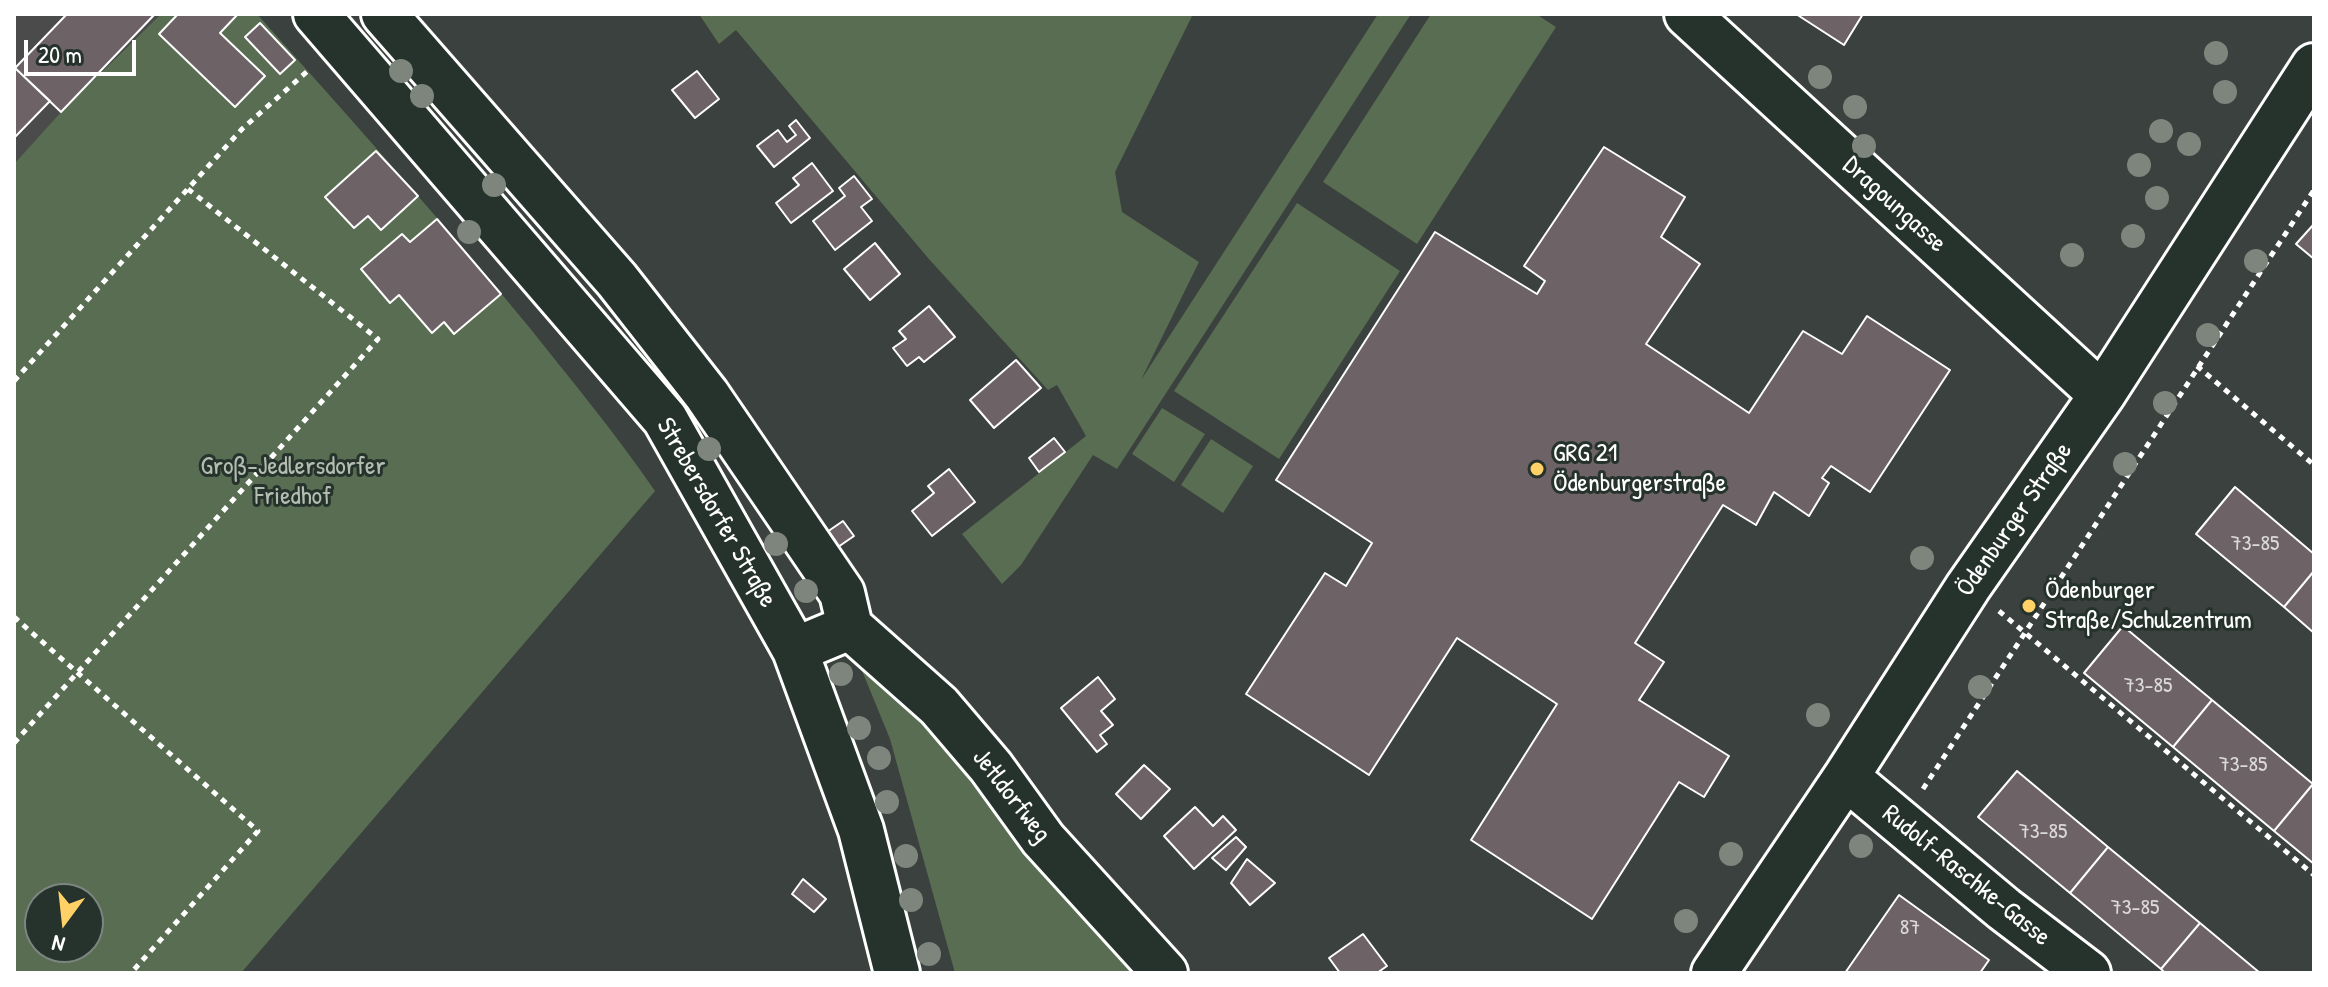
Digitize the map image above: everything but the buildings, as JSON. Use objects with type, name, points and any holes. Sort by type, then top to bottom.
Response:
[{"type":"street","points":[[384,14],[617,280],[707,395],[842,593],[850,627],[795,650]]},
{"type":"street","name":"Dragoungasse","points":[[1687,14],[2102,395]]},
{"type":"street","name":"Strebersdorfer Straße","points":[[329,30],[665,419],[795,650],[861,830],[897,973]]},
{"type":"street","name":"Ödenburger Straße","points":[[1714,973],[1846,777],[1968,587],[2102,395],[2314,66]]},
{"type":"street","name":"Jetldorfweg","points":[[850,627],[939,706],[991,767],[1043,839],[1165,973]]},
{"type":"street","name":"Rudolf-Raschke-Gasse","points":[[1846,777],[2004,909],[2088,973]]},
{"type":"path","points":[[14,381],[242,129],[308,70],[329,30]]},
{"type":"path","points":[[14,743],[378,339],[188,189]]},
{"type":"path","points":[[1901,823],[2314,190]]},
{"type":"path","points":[[2197,366],[2314,465]]},
{"type":"path","points":[[1968,587],[2314,875]]},
{"type":"path","points":[[14,617],[258,831],[131,973]]},
{"type":"shaded area","points":[[14,14],[161,14],[61,112],[14,164]]},
{"type":"green space","name":"Groß-Jedlersdorfer Friedhof","points":[[161,14],[257,14],[496,287],[594,408],[655,491],[241,973],[14,973],[14,164],[61,112]]},
{"type":"green space","points":[[699,14],[1193,14],[1115,172],[1122,212],[1199,262],[1141,380],[1378,14],[1411,14],[1117,469],[1093,455],[1021,565],[1002,584],[962,534],[1086,436],[1057,385],[1048,390],[928,258],[736,30],[719,44]]},
{"type":"green space","points":[[1431,14],[1536,14],[1556,27],[1417,244],[1323,182]]},
{"type":"green space","points":[[1297,203],[1400,271],[1279,459],[1174,391]]},
{"type":"green space","points":[[1162,408],[1205,434],[1174,482],[1132,454]]},
{"type":"green space","points":[[1211,439],[1253,466],[1223,513],[1181,485]]},
{"type":"green space","points":[[856,656],[880,667],[1147,973],[955,973],[890,739]]},
{"type":"place","name":"GRG 21 Ödenburgerstraße","points":[[1537,469]]},
{"type":"place","name":"Ödenburger Straße/Schulzentrum","points":[[2029,606]]}]
